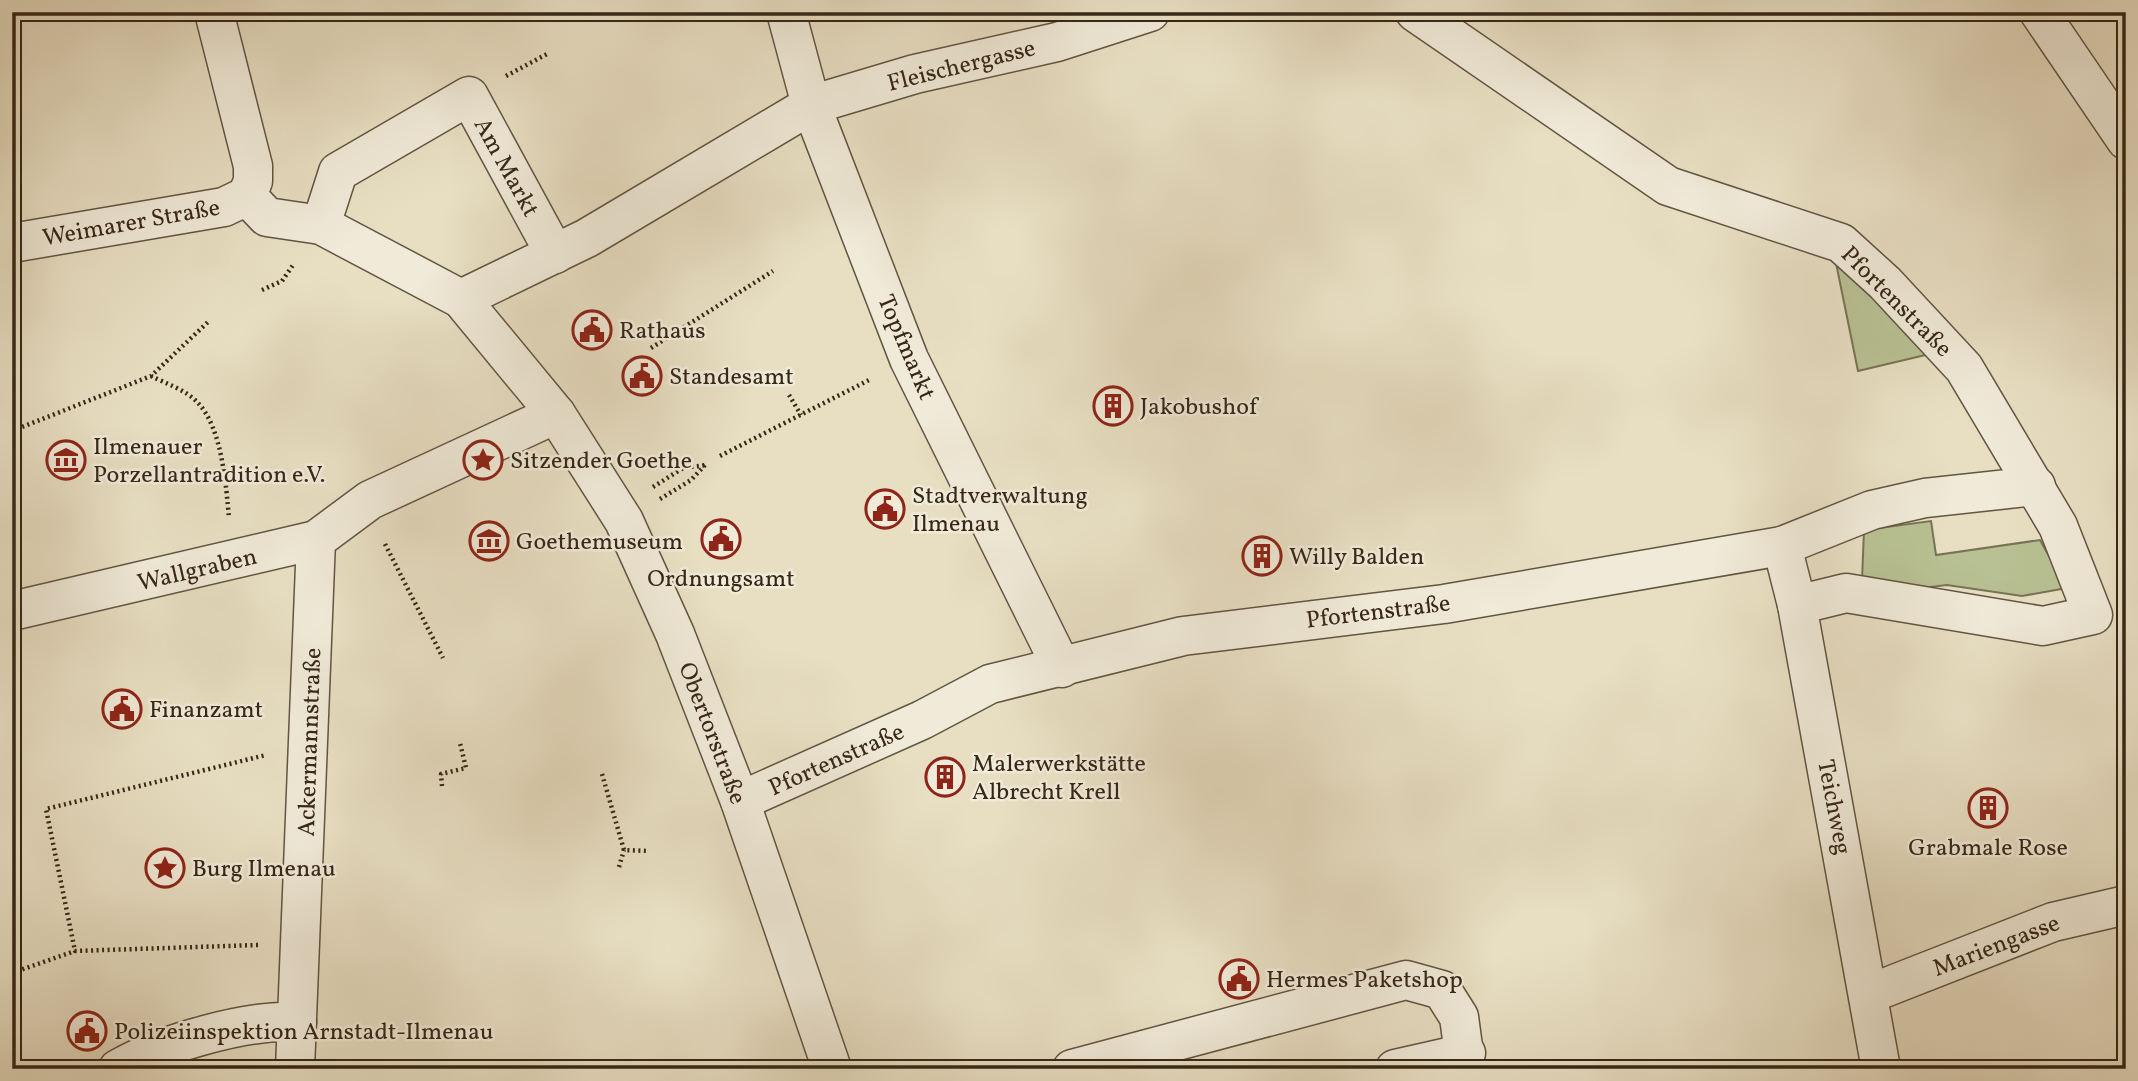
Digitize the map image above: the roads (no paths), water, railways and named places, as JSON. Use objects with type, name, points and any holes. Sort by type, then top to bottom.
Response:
[{"type":"street","points":[[214,12],[253,166],[253,181],[247,196],[267,217],[321,225],[461,299],[556,414]]},
{"type":"street","name":"Topfmarkt","points":[[786,12],[811,104],[909,359],[1062,668]]},
{"type":"street","name":"Fleischergasse","points":[[555,254],[811,104],[915,74],[1057,42],[1150,12]]},
{"type":"street","name":"Pfortenstraße","points":[[1415,12],[1668,186],[1841,243],[1885,284],[1965,368],[2059,526],[2092,615],[2043,626],[1846,593],[1797,605]]},
{"type":"street","points":[[2039,12],[2126,141]]},
{"type":"street","name":"Am Markt","points":[[321,225],[338,172],[469,96],[555,254]]},
{"type":"street","name":"Weimarer Straße","points":[[12,243],[211,210],[236,203],[247,196]]},
{"type":"street","points":[[461,299],[555,254]]},
{"type":"street","name":"Wallgraben","points":[[12,611],[316,540],[370,500],[556,414]]},
{"type":"street","name":"Obertorstraße","points":[[556,414],[620,515],[675,634],[740,802],[832,1069]]},
{"type":"street","name":"Pfortenstraße","points":[[740,802],[922,720],[990,684],[1183,636],[1444,604],[1782,546],[1872,510],[1925,498],[2036,486]]},
{"type":"street","name":"Ackermannstraße","points":[[295,1069],[316,540]]},
{"type":"street","name":"Teichweg","points":[[1782,546],[1797,605],[1870,994],[1881,1069]]},
{"type":"street","name":"Mariengasse","points":[[1870,994],[2053,922],[2126,905]]},
{"type":"street","points":[[1072,1069],[1406,981],[1442,990],[1459,1017],[1466,1061],[1395,1069]]},
{"type":"street","points":[[118,1069],[149,1051],[273,1020],[297,1022]]},
{"type":"place","name":"Rathaus","points":[[592,330]]},
{"type":"place","name":"Standesamt","points":[[642,376]]},
{"type":"place","name":"Jakobushof","points":[[1113,406]]},
{"type":"place","name":"Ilmenauer Porzellantradition e.V.","points":[[66,460]]},
{"type":"place","name":"Sitzender Goethe","points":[[483,460]]},
{"type":"place","name":"Stadtverwaltung Ilmenau","points":[[885,509]]},
{"type":"place","name":"Ordnungsamt","points":[[721,539]]},
{"type":"place","name":"Goethemuseum","points":[[489,541]]},
{"type":"place","name":"Willy Balden","points":[[1262,556]]},
{"type":"place","name":"Finanzamt","points":[[122,709]]},
{"type":"place","name":"Malerwerkstätte Albrecht Krell","points":[[945,777]]},
{"type":"place","name":"Grabmale Rose","points":[[1988,808]]},
{"type":"place","name":"Burg Ilmenau","points":[[165,868]]},
{"type":"place","name":"Hermes Paketshop","points":[[1239,979]]},
{"type":"place","name":"Polizeiinspektion Arnstadt-Ilmenau","points":[[87,1031]]}]
